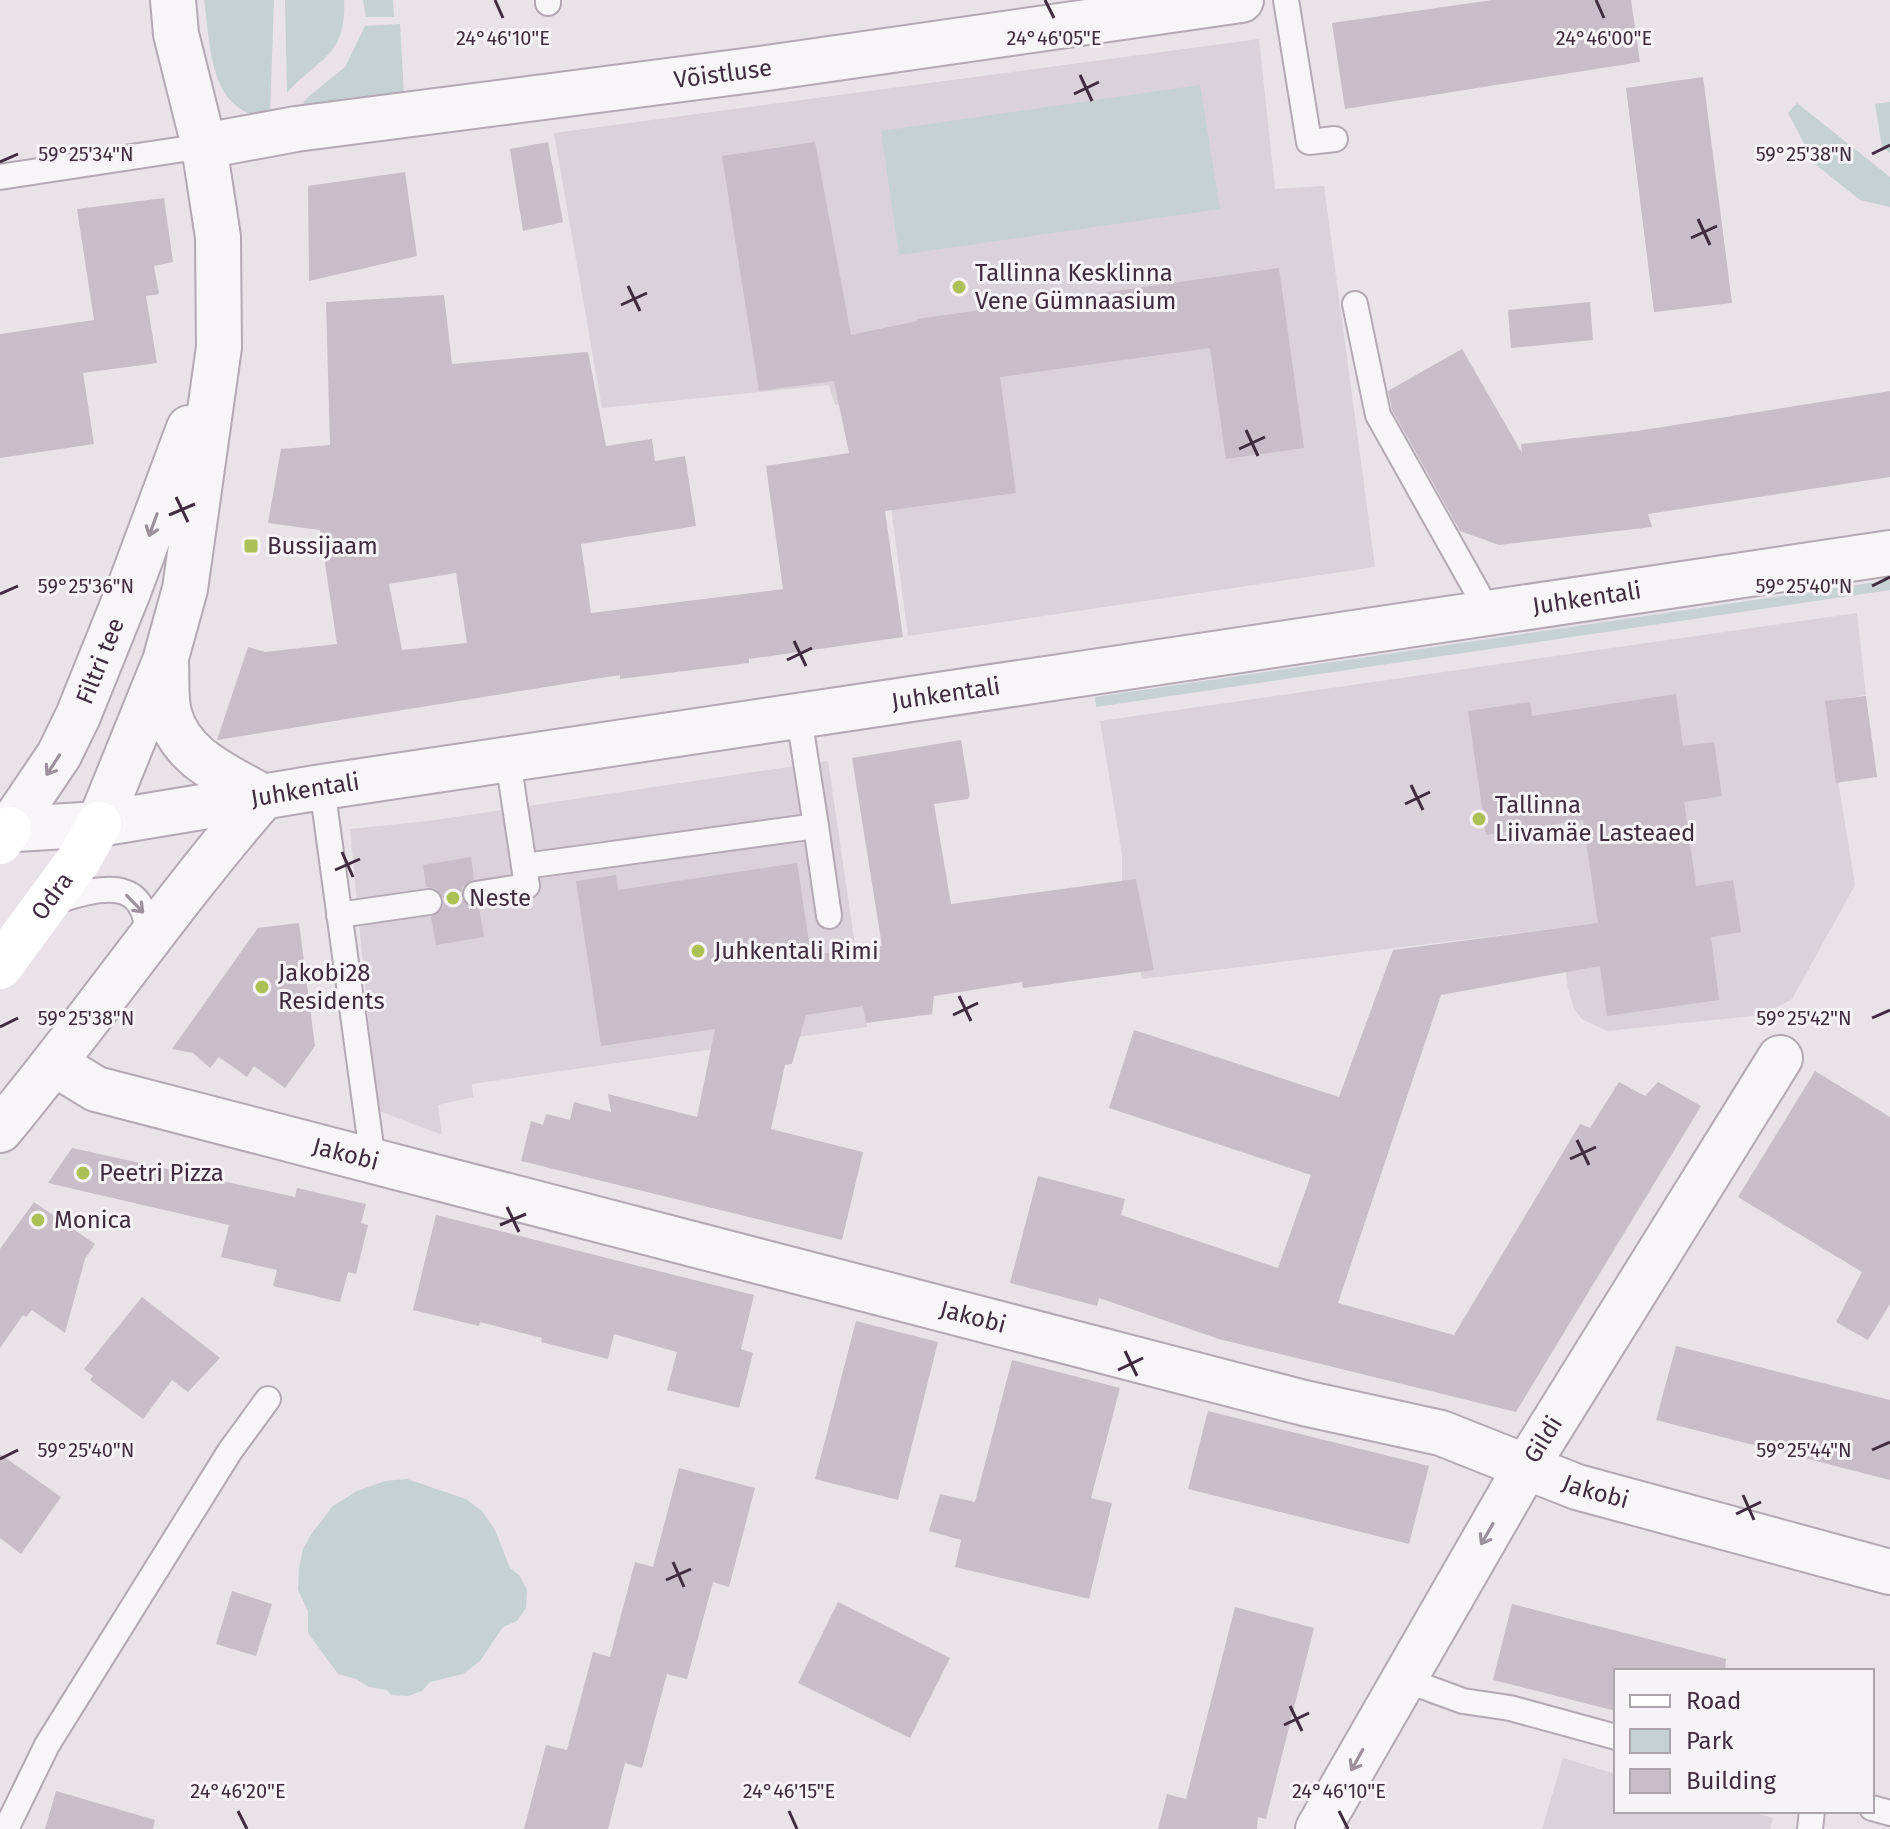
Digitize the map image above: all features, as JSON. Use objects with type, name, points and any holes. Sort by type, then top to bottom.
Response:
[{"type":"main road","name":"Odra","points":[[0,967],[80,858],[99,824]]},
{"type":"street","name":"Filtri tee","points":[[99,824],[165,661],[185,589],[219,347],[218,237],[204,146],[176,34],[173,0]]},
{"type":"street","name":"Võistluse","points":[[204,146],[296,129],[1076,13],[1241,0]]},
{"type":"street","name":"Filtri tee","points":[[3,834],[59,755],[78,716],[128,592],[219,347]]},
{"type":"street","name":"Juhkentali","points":[[3,834],[99,824],[322,787],[1890,553]]},
{"type":"street","points":[[0,1130],[55,1064],[223,843],[263,797],[197,759],[180,737],[169,713],[165,661]]},
{"type":"street","name":"Gildi","points":[[1318,1829],[1526,1467],[1780,1058]]},
{"type":"street","name":"Jakobi","points":[[55,1064],[96,1089],[1304,1403],[1441,1433],[1577,1487],[1890,1572]]},
{"type":"lane","points":[[1286,0],[1309,142],[1335,139]]},
{"type":"lane","points":[[0,177],[204,146]]},
{"type":"lane","points":[[1355,304],[1378,415],[1489,613]]},
{"type":"lane","points":[[799,717],[829,916]]},
{"type":"lane","points":[[476,894],[527,886],[508,760]]},
{"type":"lane","points":[[322,787],[373,1161]]},
{"type":"lane","points":[[525,866],[816,826]]},
{"type":"lane","points":[[47,903],[93,890],[117,889],[134,899],[143,909],[148,922],[148,940]]},
{"type":"lane","points":[[339,915],[429,902]]},
{"type":"lane","points":[[6,1829],[47,1745],[230,1451],[268,1399]]},
{"type":"lane","points":[[1403,1679],[1463,1701],[1510,1708],[1614,1736]]},
{"type":"shaded area","name":"Tallinna Kesklinna Vene Gümnaasium","points":[[1259,39],[1275,189],[1324,186],[1375,567],[908,636],[877,401],[835,405],[829,385],[602,408],[554,133]]},
{"type":"shaded area","name":"Tallinna Liivamäe Lasteaed","points":[[1857,613],[1866,695],[1825,702],[1855,885],[1792,999],[1762,1015],[1607,1031],[1582,1019],[1574,1009],[1559,928],[1142,979],[1122,881],[1122,855],[1100,721]]},
{"type":"shaded area","points":[[828,761],[867,1027],[472,1084],[473,1097],[438,1105],[442,1135],[377,1110],[350,829],[428,821]]},
{"type":"shaded area","points":[[1563,1758],[1614,1773],[1614,1813],[1755,1813],[1773,1818],[1770,1829],[1542,1829]]},
{"type":"green space","points":[[204,0],[274,0],[270,114],[251,114],[226,95],[210,48]]},
{"type":"green space","points":[[285,0],[344,0],[341,34],[335,45],[287,93]]},
{"type":"green space","points":[[363,0],[393,0],[394,17],[366,17]]},
{"type":"green space","points":[[400,24],[404,95],[303,109],[308,97],[345,67],[365,26]]},
{"type":"green space","points":[[1200,85],[1220,209],[899,255],[881,131]]},
{"type":"green space","points":[[1890,102],[1890,153],[1882,147],[1875,104]]},
{"type":"green space","points":[[1797,103],[1890,177],[1890,207],[1860,200],[1815,164],[1788,113]]},
{"type":"green space","points":[[1890,580],[1890,590],[1096,707],[1095,697]]},
{"type":"green space","points":[[407,1479],[466,1499],[482,1511],[495,1530],[510,1568],[520,1576],[527,1590],[526,1608],[517,1621],[503,1627],[480,1661],[463,1674],[430,1682],[422,1691],[408,1696],[392,1695],[386,1690],[369,1687],[338,1674],[308,1633],[308,1611],[298,1590],[303,1549],[333,1506],[357,1491],[385,1481]]},
{"type":"building","points":[[1492,0],[1631,0],[1640,62],[1345,109],[1332,23]]},
{"type":"building","points":[[1703,77],[1732,303],[1654,312],[1626,88]]},
{"type":"building","points":[[548,142],[563,222],[523,231],[510,149]]},
{"type":"building","points":[[815,142],[851,335],[917,319],[1279,268],[1304,448],[1226,459],[1210,348],[1000,377],[1016,493],[885,511],[903,637],[749,659],[749,663],[620,679],[620,675],[217,740],[248,647],[265,652],[337,644],[320,530],[268,523],[281,449],[330,445],[326,302],[444,295],[452,364],[588,352],[606,446],[652,439],[655,461],[685,456],[696,526],[581,544],[591,613],[783,589],[766,466],[849,453],[834,381],[759,391],[722,156]],"holes":[[[456,573],[467,643],[402,650],[389,584]]]},
{"type":"building","points":[[405,172],[417,256],[309,281],[308,186]]},
{"type":"building","points":[[164,198],[173,262],[154,266],[159,294],[146,296],[157,363],[83,373],[94,444],[0,458],[0,334],[94,320],[77,209]]},
{"type":"building","points":[[1590,302],[1593,340],[1511,348],[1508,310]]},
{"type":"building","points":[[1462,349],[1522,453],[1521,444],[1637,431],[1890,391],[1890,477],[1648,514],[1652,527],[1499,545],[1460,531],[1392,410],[1388,391]]},
{"type":"building","points":[[1676,694],[1683,746],[1714,742],[1722,796],[1684,802],[1696,886],[1733,880],[1741,932],[1711,937],[1719,1000],[1607,1016],[1600,966],[1441,995],[1338,1303],[1454,1335],[1580,1124],[1590,1128],[1619,1082],[1645,1096],[1658,1082],[1701,1106],[1516,1412],[1219,1339],[1099,1298],[1097,1306],[1010,1283],[1038,1176],[1125,1199],[1121,1215],[1278,1268],[1311,1175],[1109,1108],[1134,1030],[1339,1097],[1393,950],[1598,923],[1583,820],[1486,835],[1468,711],[1530,702],[1532,716]]},
{"type":"building","points":[[1866,696],[1877,777],[1836,783],[1825,701]]},
{"type":"building","points":[[961,740],[970,795],[968,799],[934,804],[951,904],[1136,879],[1154,970],[1023,988],[1022,982],[934,996],[932,1014],[866,1023],[863,1006],[806,1015],[792,1064],[785,1065],[771,1129],[863,1152],[842,1240],[521,1161],[531,1121],[543,1125],[546,1114],[570,1120],[574,1102],[611,1112],[608,1094],[697,1117],[715,1029],[601,1046],[576,881],[616,875],[618,890],[797,863],[811,955],[882,946],[852,758]]},
{"type":"building","name":"Neste","points":[[471,857],[474,879],[462,888],[461,897],[470,908],[479,909],[484,937],[436,945],[431,917],[443,908],[444,899],[435,888],[426,887],[423,865]]},
{"type":"building","name":"Jakobi28 Residents","points":[[299,923],[315,1046],[285,1088],[254,1066],[247,1077],[219,1057],[210,1068],[193,1053],[172,1049],[258,928]]},
{"type":"building","points":[[1815,1071],[1890,1117],[1890,1304],[1868,1340],[1836,1322],[1862,1272],[1738,1197]]},
{"type":"building","points":[[72,1148],[295,1197],[297,1188],[366,1204],[361,1223],[368,1225],[356,1274],[348,1272],[340,1302],[273,1286],[277,1270],[221,1257],[229,1225],[48,1183]]},
{"type":"building","points":[[34,1202],[95,1244],[85,1259],[65,1333],[32,1310],[26,1317],[23,1315],[0,1348],[0,1249]]},
{"type":"building","points":[[436,1215],[754,1295],[741,1349],[753,1353],[739,1408],[667,1390],[677,1352],[614,1334],[608,1359],[480,1322],[479,1326],[413,1310]]},
{"type":"building","points":[[142,1297],[220,1358],[188,1392],[172,1380],[143,1419],[90,1380],[93,1376],[84,1369]]},
{"type":"building","points":[[856,1321],[938,1342],[898,1500],[815,1479]]},
{"type":"building","points":[[1676,1346],[1890,1400],[1890,1480],[1656,1420]]},
{"type":"building","points":[[1012,1360],[1120,1388],[1091,1498],[1112,1503],[1089,1599],[955,1567],[961,1540],[929,1531],[940,1494],[975,1502]]},
{"type":"building","points":[[1208,1411],[1429,1466],[1409,1544],[1188,1489]]},
{"type":"building","points":[[0,1454],[61,1497],[21,1554],[0,1538]]},
{"type":"building","points":[[679,1468],[755,1488],[729,1587],[713,1582],[687,1679],[667,1674],[642,1768],[625,1763],[608,1829],[524,1829],[546,1745],[567,1750],[593,1652],[610,1657],[635,1562],[653,1567]]},
{"type":"building","points":[[232,1591],[272,1604],[256,1656],[216,1644]]},
{"type":"building","points":[[838,1602],[950,1658],[910,1738],[798,1683]]},
{"type":"building","points":[[1512,1604],[1726,1659],[1725,1669],[1614,1669],[1614,1710],[1493,1680]]},
{"type":"building","points":[[1235,1607],[1314,1628],[1266,1819],[1258,1817],[1257,1829],[1158,1829],[1167,1794],[1186,1799]]},
{"type":"building","points":[[56,1791],[155,1820],[153,1829],[45,1829]]},
{"type":"place","name":"Tallinna Kesklinna Vene Gümnaasium","points":[[959,287]]},
{"type":"place","name":"Bussijaam","points":[[251,546]]},
{"type":"place","name":"Tallinna Liivamäe Lasteaed","points":[[1479,819]]},
{"type":"place","name":"Neste","points":[[453,898]]},
{"type":"place","name":"Juhkentali Rimi","points":[[698,951]]},
{"type":"place","name":"Jakobi28 Residents","points":[[262,987]]},
{"type":"place","name":"Peetri Pizza","points":[[83,1173]]},
{"type":"place","name":"Monica","points":[[38,1220]]}]
